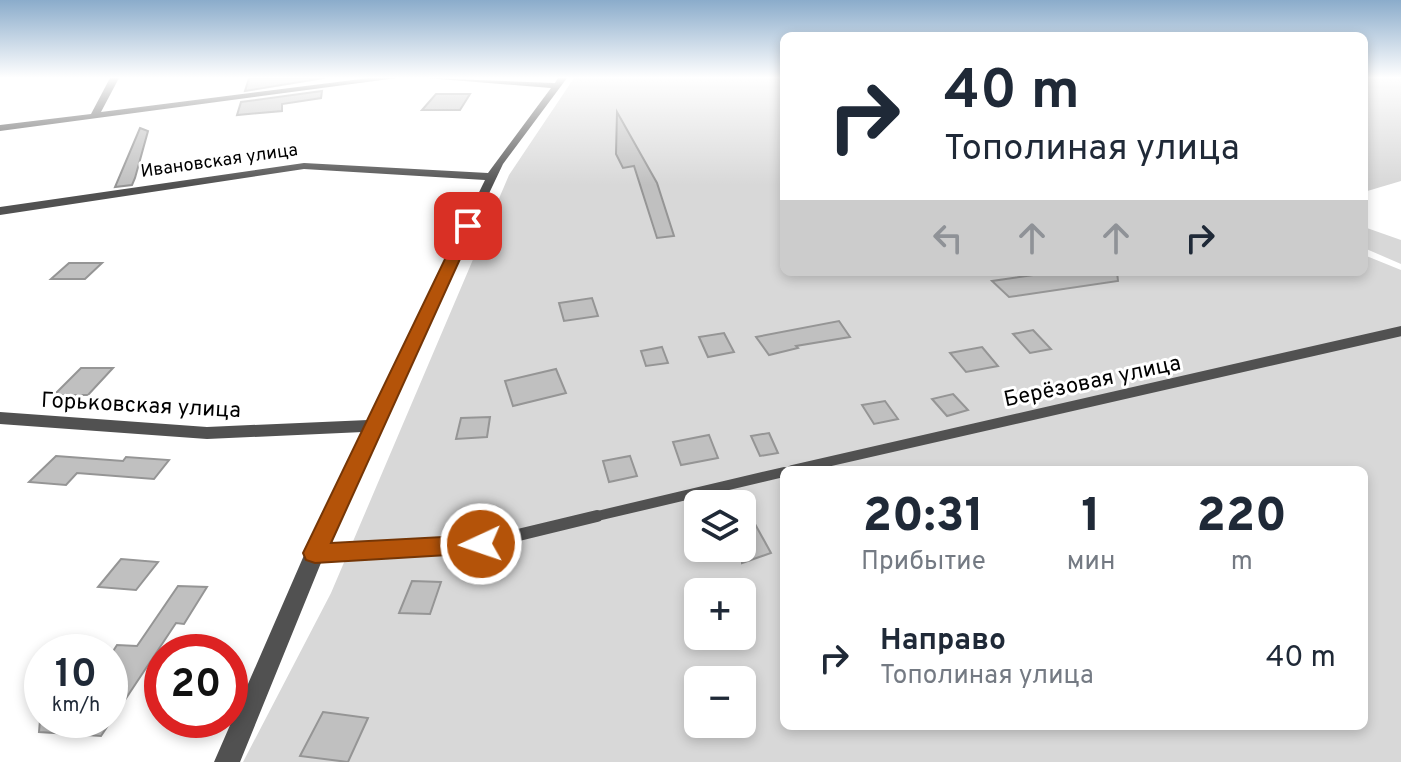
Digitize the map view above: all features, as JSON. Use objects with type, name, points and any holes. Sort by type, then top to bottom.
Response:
[{"type":"street","points":[[0,128],[113,114]]},
{"type":"street","points":[[227,762],[315,553],[492,177],[537,114]]},
{"type":"street","name":"Ивановская улица","points":[[0,211],[304,166],[492,177]]},
{"type":"street","name":"Горьковская улица","points":[[0,418],[207,433],[375,426]]},
{"type":"lane","name":"Берёзовая улица","points":[[810,466],[1401,331]]},
{"type":"lane","points":[[315,553],[481,544],[780,473]]},
{"type":"shaded area","points":[[550,114],[780,114],[780,276],[1368,276],[1368,257],[1401,270],[1401,762],[243,762],[331,593],[509,175]]},
{"type":"shaded area","points":[[1368,114],[1401,114],[1401,181],[1368,191]]},
{"type":"shaded area","points":[[1368,228],[1401,240],[1401,264],[1368,250]]},
{"type":"building","points":[[618,114],[657,183],[674,236],[657,238],[634,166],[623,168],[616,154]]},
{"type":"building","points":[[140,128],[148,131],[135,178],[132,185],[115,187]]},
{"type":"building","points":[[69,263],[102,263],[85,279],[51,279]]},
{"type":"building","points":[[1026,276],[1117,276],[1118,281],[1009,297],[992,281]]},
{"type":"building","points":[[592,298],[598,316],[564,321],[559,303]]},
{"type":"building","points":[[839,321],[850,337],[796,346],[798,348],[769,355],[756,337]]},
{"type":"building","points":[[1033,330],[1051,349],[1030,353],[1013,334]]},
{"type":"building","points":[[724,333],[734,352],[708,357],[699,337]]},
{"type":"building","points":[[662,347],[668,363],[646,366],[641,351]]},
{"type":"building","points":[[982,347],[998,366],[966,372],[950,353]]},
{"type":"building","points":[[81,368],[113,368],[88,395],[54,395]]},
{"type":"building","points":[[556,369],[566,393],[513,406],[505,381]]},
{"type":"building","points":[[953,394],[968,410],[947,416],[932,399]]},
{"type":"building","points":[[885,401],[898,419],[874,424],[862,405]]},
{"type":"building","points":[[490,417],[487,437],[456,439],[461,418]]},
{"type":"building","points":[[769,433],[778,453],[760,456],[751,436]]},
{"type":"building","points":[[709,435],[718,458],[681,465],[673,442]]},
{"type":"building","points":[[56,456],[123,461],[126,457],[169,460],[154,479],[77,473],[66,485],[29,482]]},
{"type":"building","points":[[630,456],[637,476],[609,482],[603,461]]},
{"type":"building","points":[[756,526],[771,553],[756,558]]},
{"type":"building","points":[[121,559],[158,562],[136,590],[98,587]]},
{"type":"building","points":[[412,581],[441,582],[430,614],[399,613]]},
{"type":"building","points":[[178,586],[207,587],[184,624],[176,623],[169,634],[145,634]]},
{"type":"building","points":[[144,636],[144,671],[128,695],[128,646],[137,646]]},
{"type":"building","points":[[323,712],[368,718],[348,762],[300,756]]},
{"type":"route","points":[[468,226],[315,553],[481,544]]}]
